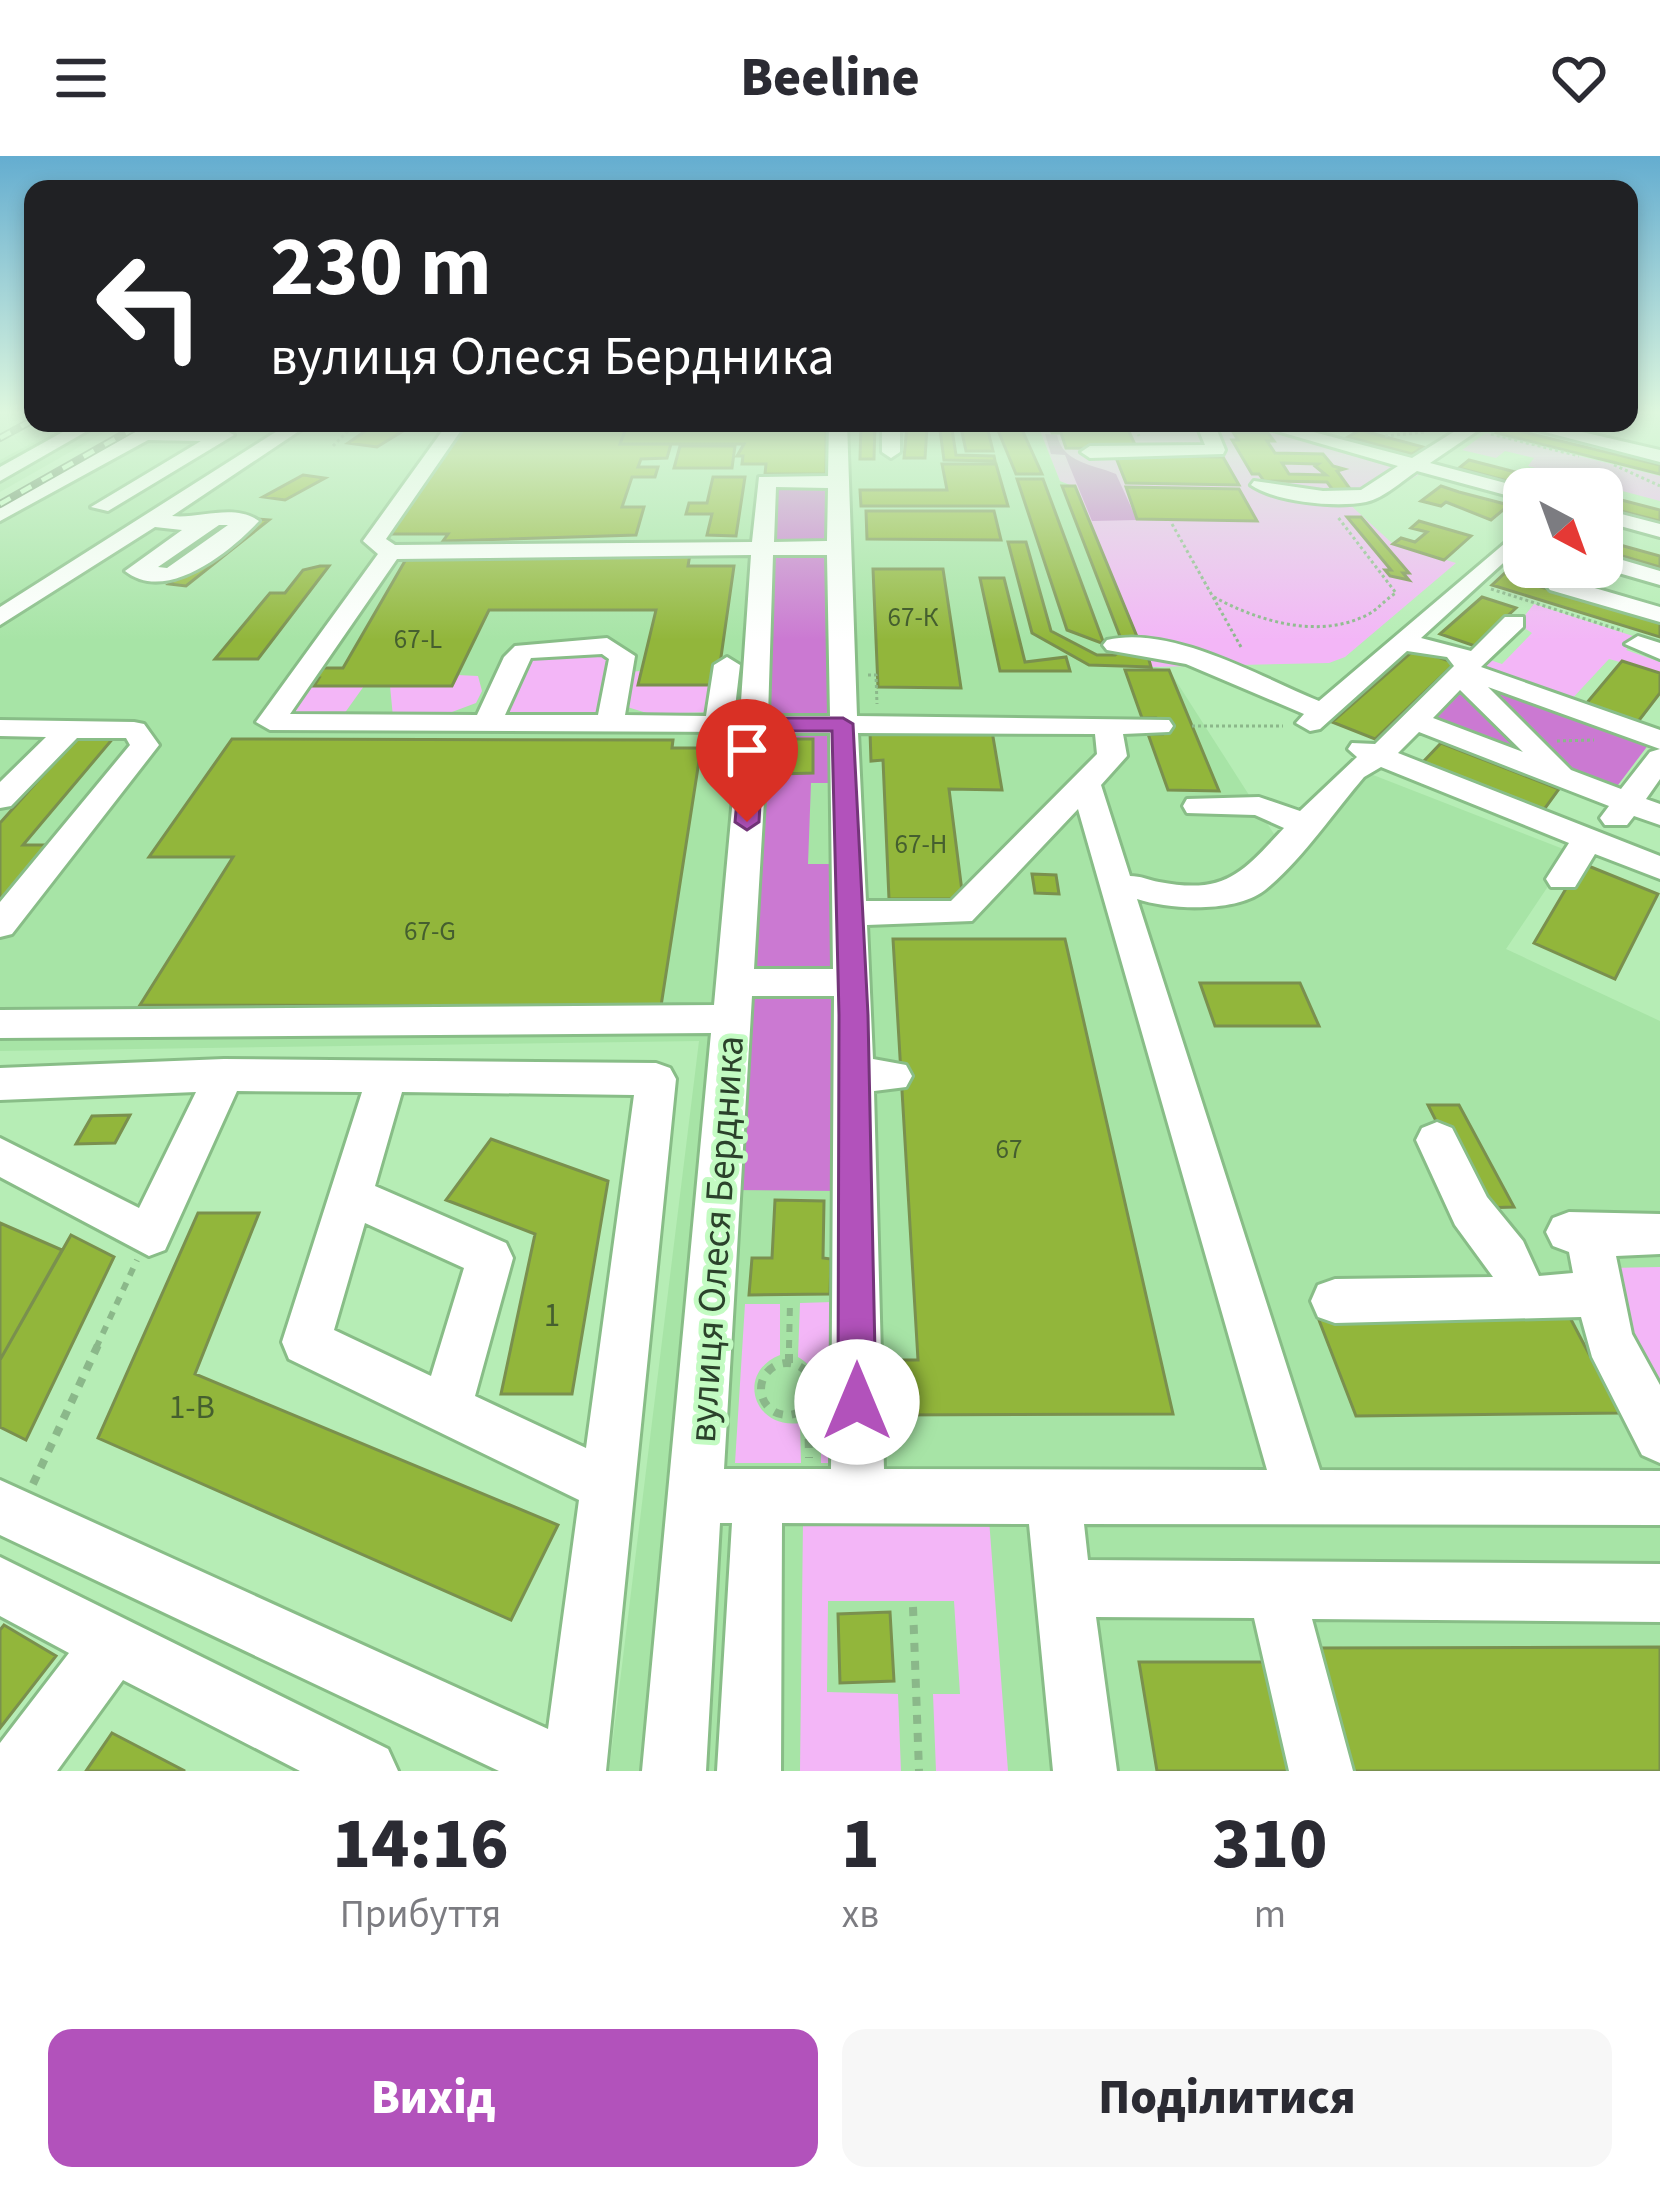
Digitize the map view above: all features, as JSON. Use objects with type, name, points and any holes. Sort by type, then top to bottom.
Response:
[{"type":"street","points":[[0,514],[45,489]]},
{"type":"street","points":[[66,502],[88,489]]},
{"type":"street","points":[[101,507],[132,489]]},
{"type":"street","points":[[0,619],[195,489]]},
{"type":"street","points":[[410,489],[374,541],[390,552],[838,548]]},
{"type":"street","name":"вулиця Олеся Бердника","points":[[674,1771],[733,1000],[736,724],[765,489]]},
{"type":"street","points":[[834,1496],[873,1075],[852,983],[850,913],[860,720],[838,548],[838,489]]},
{"type":"street","points":[[1286,489],[1365,496],[1376,489]]},
{"type":"street","points":[[146,520],[202,526]]},
{"type":"street","points":[[1623,521],[1660,531]]},
{"type":"street","points":[[1116,645],[1140,644],[1179,655],[1316,718],[1503,551]]},
{"type":"street","points":[[390,552],[271,722],[860,720],[1159,726]]},
{"type":"street","points":[[1623,567],[1660,578]]},
{"type":"street","points":[[1568,588],[1660,616]]},
{"type":"street","points":[[1116,888],[1139,887],[1159,894],[1238,890],[1251,884],[1354,771],[1365,750],[1414,720],[1514,622]]},
{"type":"street","points":[[1401,642],[1444,647],[1569,780]]},
{"type":"street","points":[[487,723],[524,651],[607,646],[622,656],[610,724]]},
{"type":"street","points":[[728,665],[736,724]]},
{"type":"street","points":[[1464,668],[1660,740]]},
{"type":"street","points":[[1414,720],[1660,815]]},
{"type":"street","points":[[850,913],[960,913],[1112,756],[1108,724]]},
{"type":"street","points":[[0,728],[134,730],[145,745],[0,925]]},
{"type":"street","points":[[0,799],[70,729]]},
{"type":"street","points":[[1365,750],[1660,868]]},
{"type":"street","points":[[1562,879],[1660,758]]},
{"type":"street","points":[[1086,785],[1302,1497]]},
{"type":"street","points":[[1198,806],[1259,806],[1305,825]]},
{"type":"street","points":[[0,1024],[733,1000],[852,983]]},
{"type":"street","points":[[0,1156],[149,1236],[224,1075]]},
{"type":"street","points":[[0,1084],[224,1075],[656,1079],[572,1771],[9,1511]]},
{"type":"street","points":[[387,1076],[306,1342],[604,1485]]},
{"type":"street","points":[[1437,1140],[1472,1210],[1507,1256],[1526,1299]]},
{"type":"street","points":[[351,1196],[490,1258],[446,1409]]},
{"type":"street","points":[[1660,1234],[1579,1234],[1609,1340],[1660,1437]]},
{"type":"street","points":[[1335,1301],[1526,1299],[1599,1293]]},
{"type":"street","points":[[695,1496],[1660,1498]]},
{"type":"street","points":[[1053,1496],[1085,1771]]},
{"type":"street","points":[[749,1771],[757,1528]]},
{"type":"street","points":[[0,1585],[366,1771]]},
{"type":"street","points":[[1064,1588],[1660,1593]]},
{"type":"street","points":[[1276,1591],[1322,1771]]},
{"type":"street","points":[[18,1771],[113,1644]]},
{"type":"path","points":[[1214,597],[1261,617],[1319,625],[1360,619],[1396,593],[1323,496]]},
{"type":"path","points":[[1172,524],[1240,647]]},
{"type":"path","points":[[1468,582],[1646,644]]},
{"type":"path","points":[[860,720],[876,675],[863,675]]},
{"type":"path","points":[[1192,726],[1284,726]]},
{"type":"path","points":[[1529,741],[1660,740]]},
{"type":"path","points":[[9,1511],[149,1236]]},
{"type":"path","points":[[789,1363],[790,1302]]},
{"type":"path","points":[[808,1403],[785,1415],[764,1401],[766,1375],[789,1363],[804,1369],[812,1381],[808,1403],[834,1496]]},
{"type":"path","points":[[913,1607],[919,1771]]},
{"type":"shaded area","points":[[36,489],[1076,489],[1151,666],[1169,670],[1274,834],[1350,766],[1571,852],[1506,949],[1660,1021],[1660,1771],[609,1771],[699,1041],[0,1051],[0,510]]},
{"type":"shaded area","points":[[772,489],[831,489],[830,543],[768,544]]},
{"type":"shaded area","points":[[1076,489],[1394,489],[1374,502],[1347,502],[1393,544],[1456,563],[1345,657],[1329,663],[1151,667]]},
{"type":"shaded area","points":[[1079,489],[1123,489],[1137,520],[1092,521]]},
{"type":"shaded area","points":[[1623,489],[1660,489],[1660,501],[1623,491]]},
{"type":"shaded area","points":[[829,551],[833,719],[762,720],[768,552]]},
{"type":"shaded area","points":[[1534,604],[1636,637],[1626,650],[1660,662],[1660,673],[1609,659],[1569,702],[1474,669],[1484,658],[1502,664],[1532,633],[1518,624]]},
{"type":"shaded area","points":[[605,652],[610,656],[599,716],[496,715],[518,664],[531,664],[536,653]]},
{"type":"shaded area","points":[[641,671],[639,685],[717,685],[711,712],[650,714],[624,706],[627,672]]},
{"type":"shaded area","points":[[1471,674],[1652,740],[1612,793],[1429,721]]},
{"type":"shaded area","points":[[457,675],[478,676],[482,691],[476,703],[444,715],[393,717],[390,686],[452,686]]},
{"type":"shaded area","points":[[306,686],[364,686],[344,714],[297,717],[295,707]]},
{"type":"shaded area","points":[[762,728],[835,730],[834,783],[811,783],[808,864],[837,864],[840,974],[746,973]]},
{"type":"shaded area","points":[[841,990],[841,1191],[728,1190],[745,992]]},
{"type":"shaded area","points":[[1660,1267],[1660,1393],[1628,1330],[1609,1268]]},
{"type":"shaded area","points":[[833,1302],[835,1463],[821,1463],[820,1390],[809,1365],[798,1357],[800,1303]]},
{"type":"shaded area","points":[[745,1304],[780,1304],[780,1355],[766,1363],[754,1386],[756,1398],[771,1418],[800,1423],[801,1463],[735,1463]]},
{"type":"shaded area","points":[[989,1519],[1008,1771],[936,1771],[933,1694],[960,1694],[954,1601],[828,1601],[827,1692],[898,1694],[901,1771],[800,1771],[803,1522]]},
{"type":"building","points":[[277,489],[304,489],[285,500],[263,497]]},
{"type":"building","points":[[418,489],[628,489],[622,507],[644,507],[636,535],[443,541],[448,534],[387,534]]},
{"type":"building","points":[[710,489],[743,489],[736,536],[707,535],[712,514],[686,514],[689,503],[707,503]]},
{"type":"building","points":[[1003,489],[1008,506],[861,506],[860,490]]},
{"type":"building","points":[[1020,489],[1047,489],[1104,644],[1067,630]]},
{"type":"building","points":[[1063,489],[1076,489],[1138,639],[1121,639]]},
{"type":"building","points":[[1127,489],[1239,489],[1257,521],[1137,519]]},
{"type":"building","points":[[1437,489],[1451,489],[1503,503],[1503,510],[1491,520],[1446,502],[1441,506],[1421,501]]},
{"type":"building","points":[[1623,500],[1660,510],[1660,521],[1623,511]]},
{"type":"building","points":[[866,511],[994,511],[1001,540],[867,539]]},
{"type":"building","points":[[1347,517],[1361,517],[1409,573],[1403,573],[1409,580],[1390,576],[1385,570],[1391,570]]},
{"type":"building","points":[[257,519],[269,520],[186,586],[169,584]]},
{"type":"building","points":[[223,520],[237,521],[168,571],[152,569]]},
{"type":"building","points":[[1419,521],[1471,536],[1444,560],[1393,544],[1401,538],[1415,542],[1427,532],[1411,528]]},
{"type":"building","points":[[1008,542],[1026,542],[1051,631],[1097,655],[1115,655],[1125,648],[1147,653],[1151,667],[1089,665],[1032,633]]},
{"type":"building","points":[[1623,546],[1660,556],[1660,567],[1623,556]]},
{"type":"building","points":[[409,554],[690,554],[688,566],[734,566],[717,685],[638,685],[656,610],[489,610],[452,686],[314,686],[319,678],[309,678],[316,668],[343,668]]},
{"type":"building","points":[[329,566],[258,659],[215,659],[270,593],[285,593],[303,570]]},
{"type":"building","points":[[873,569],[943,569],[961,688],[878,687]]},
{"type":"building","points":[[1503,575],[1503,588],[1544,588],[1660,623],[1660,637],[1492,585]]},
{"type":"building","points":[[980,578],[1004,578],[1025,662],[1066,657],[1070,671],[1000,671]]},
{"type":"building","points":[[1482,597],[1516,608],[1475,646],[1440,634]]},
{"type":"building","points":[[1415,649],[1455,663],[1375,739],[1332,722]]},
{"type":"building","points":[[1622,661],[1660,673],[1660,693],[1637,723],[1585,705]]},
{"type":"building","points":[[1125,670],[1169,670],[1219,791],[1168,790],[1148,734],[1162,734],[1156,718],[1142,718]]},
{"type":"building","points":[[870,731],[992,731],[1002,790],[949,789],[963,899],[889,899],[883,760],[871,761]]},
{"type":"building","points":[[78,736],[115,736],[23,845],[54,845],[0,910],[0,823]]},
{"type":"building","points":[[232,739],[673,740],[672,748],[701,748],[661,1006],[140,1005],[233,857],[149,857]]},
{"type":"building","points":[[781,739],[813,739],[813,773],[780,774]]},
{"type":"building","points":[[1441,743],[1559,789],[1543,811],[1423,762]]},
{"type":"building","points":[[1581,863],[1658,894],[1615,979],[1534,943]]},
{"type":"building","points":[[1032,874],[1056,875],[1059,894],[1035,893]]},
{"type":"building","points":[[893,939],[1065,939],[1173,1414],[885,1415],[884,1360],[918,1360]]},
{"type":"building","points":[[1200,983],[1300,983],[1319,1026],[1215,1026]]},
{"type":"building","points":[[1428,1105],[1459,1105],[1514,1207],[1480,1208]]},
{"type":"building","points":[[130,1115],[115,1143],[76,1144],[92,1116]]},
{"type":"building","points":[[491,1139],[608,1181],[572,1394],[501,1394],[535,1234],[446,1200]]},
{"type":"building","points":[[775,1200],[824,1201],[823,1258],[831,1259],[830,1294],[749,1295],[752,1258],[772,1258]]},
{"type":"building","points":[[198,1213],[259,1213],[195,1374],[558,1525],[511,1620],[98,1438]]},
{"type":"building","points":[[0,1223],[62,1250],[0,1360]]},
{"type":"building","points":[[71,1235],[114,1257],[26,1440],[0,1427],[0,1360]]},
{"type":"building","points":[[1566,1310],[1620,1413],[1356,1416],[1317,1315]]},
{"type":"building","points":[[890,1612],[894,1681],[840,1683],[838,1614]]},
{"type":"building","points":[[4,1625],[56,1656],[0,1728],[0,1630]]},
{"type":"building","points":[[1660,1647],[1660,1771],[1350,1771],[1314,1648]]},
{"type":"building","points":[[1139,1662],[1264,1662],[1290,1771],[1157,1771]]},
{"type":"building","points":[[112,1733],[185,1771],[86,1771]]},
{"type":"railway","points":[[0,504],[26,489]]},
{"type":"route","points":[[747,822],[754,724],[843,724],[853,1015],[857,1402]]}]
